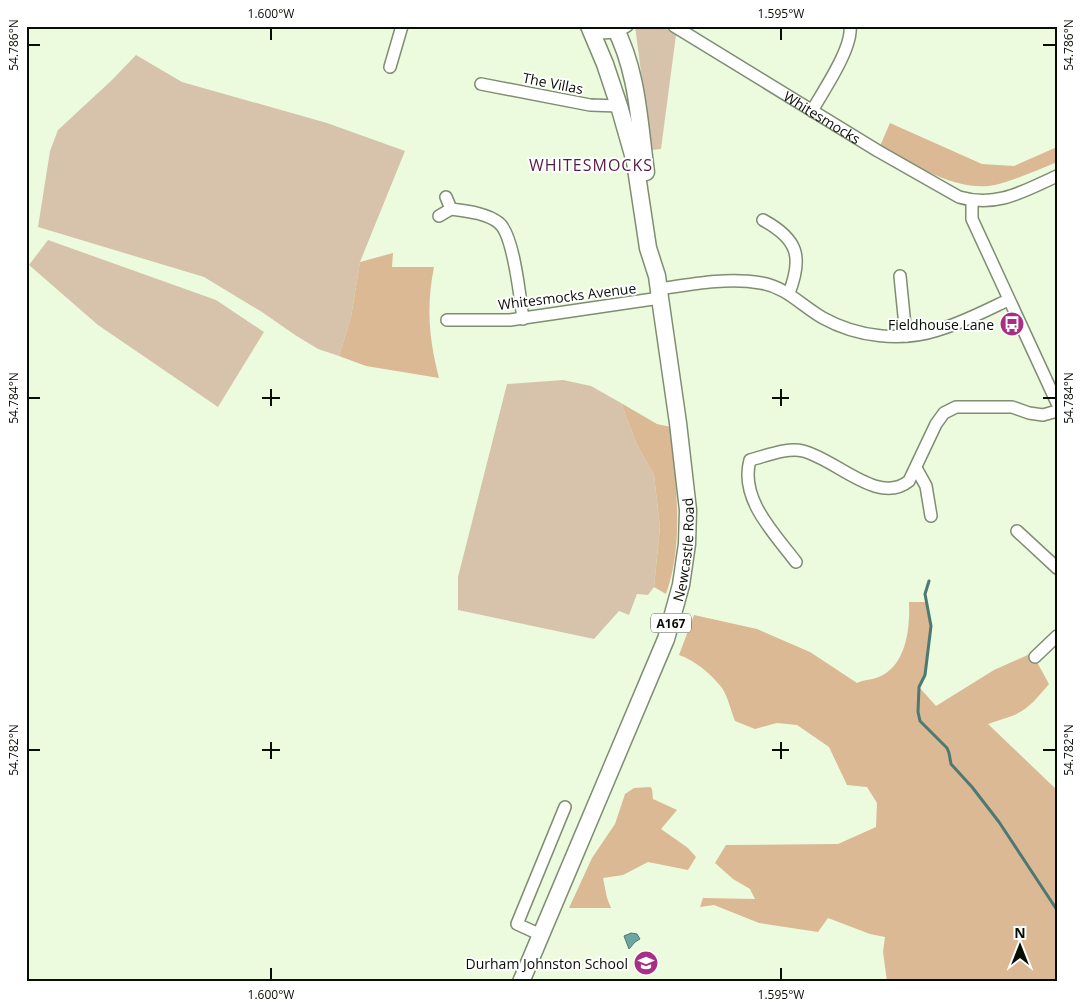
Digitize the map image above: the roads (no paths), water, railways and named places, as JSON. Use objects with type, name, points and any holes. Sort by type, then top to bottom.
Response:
[{"type":"highway","name":"A167","points":[[590,28],[619,106],[634,162],[648,248],[659,288]]},
{"type":"highway","name":"A167","points":[[620,28],[629,59],[639,112],[656,244],[659,288]]},
{"type":"highway","name":"Newcastle Road","points":[[541,935],[666,639],[681,585],[687,544],[688,510],[659,288]]},
{"type":"highway","name":"A167","points":[[521,982],[541,935]]},
{"type":"street","points":[[390,67],[402,26]]},
{"type":"street","name":"Whitesmocks","points":[[674,26],[946,191],[972,201]]},
{"type":"street","points":[[812,111],[846,49],[851,34],[850,26]]},
{"type":"street","points":[[590,28],[601,34],[620,28]]},
{"type":"street","name":"The Villas","points":[[481,84],[590,105],[619,106]]},
{"type":"street","points":[[1056,400],[972,219],[972,201],[995,201],[1006,198],[1057,176]]},
{"type":"street","points":[[446,197],[451,209]]},
{"type":"street","points":[[439,216],[451,209],[467,211],[500,223],[505,231],[514,263],[523,319]]},
{"type":"street","points":[[763,220],[787,235],[796,256],[796,269],[789,294]]},
{"type":"street","points":[[900,276],[906,336]]},
{"type":"street","name":"Whitesmocks Avenue","points":[[446,320],[523,319],[659,288],[704,282],[740,280],[762,283],[789,294],[828,321],[845,327],[869,334],[906,336],[937,331],[1008,300]]},
{"type":"street","points":[[796,562],[759,512],[753,500],[748,467],[750,460],[790,450],[803,451],[869,484],[884,489],[901,487],[909,481],[936,424],[944,413],[956,407],[1012,407],[1029,413],[1043,415],[1057,411]]},
{"type":"street","points":[[916,468],[926,486],[931,516]]},
{"type":"street","points":[[1017,531],[1057,568]]},
{"type":"street","points":[[1035,657],[1057,636]]},
{"type":"street","points":[[541,935],[517,924],[565,807]]},
{"type":"water","points":[[631,933],[637,934],[640,939],[629,949],[624,936]]},
{"type":"waterway","points":[[929,581],[925,594],[931,626],[925,675],[919,687],[918,712],[920,721],[947,748],[951,764],[972,787],[999,822],[1057,910]]},
{"type":"place","name":"Fieldhouse Lane","points":[[1012,324]]},
{"type":"place","name":"Durham Johnston School","points":[[646,963]]},
{"type":"district","name":"WHITESMOCKS","points":[[591,165]]}]
